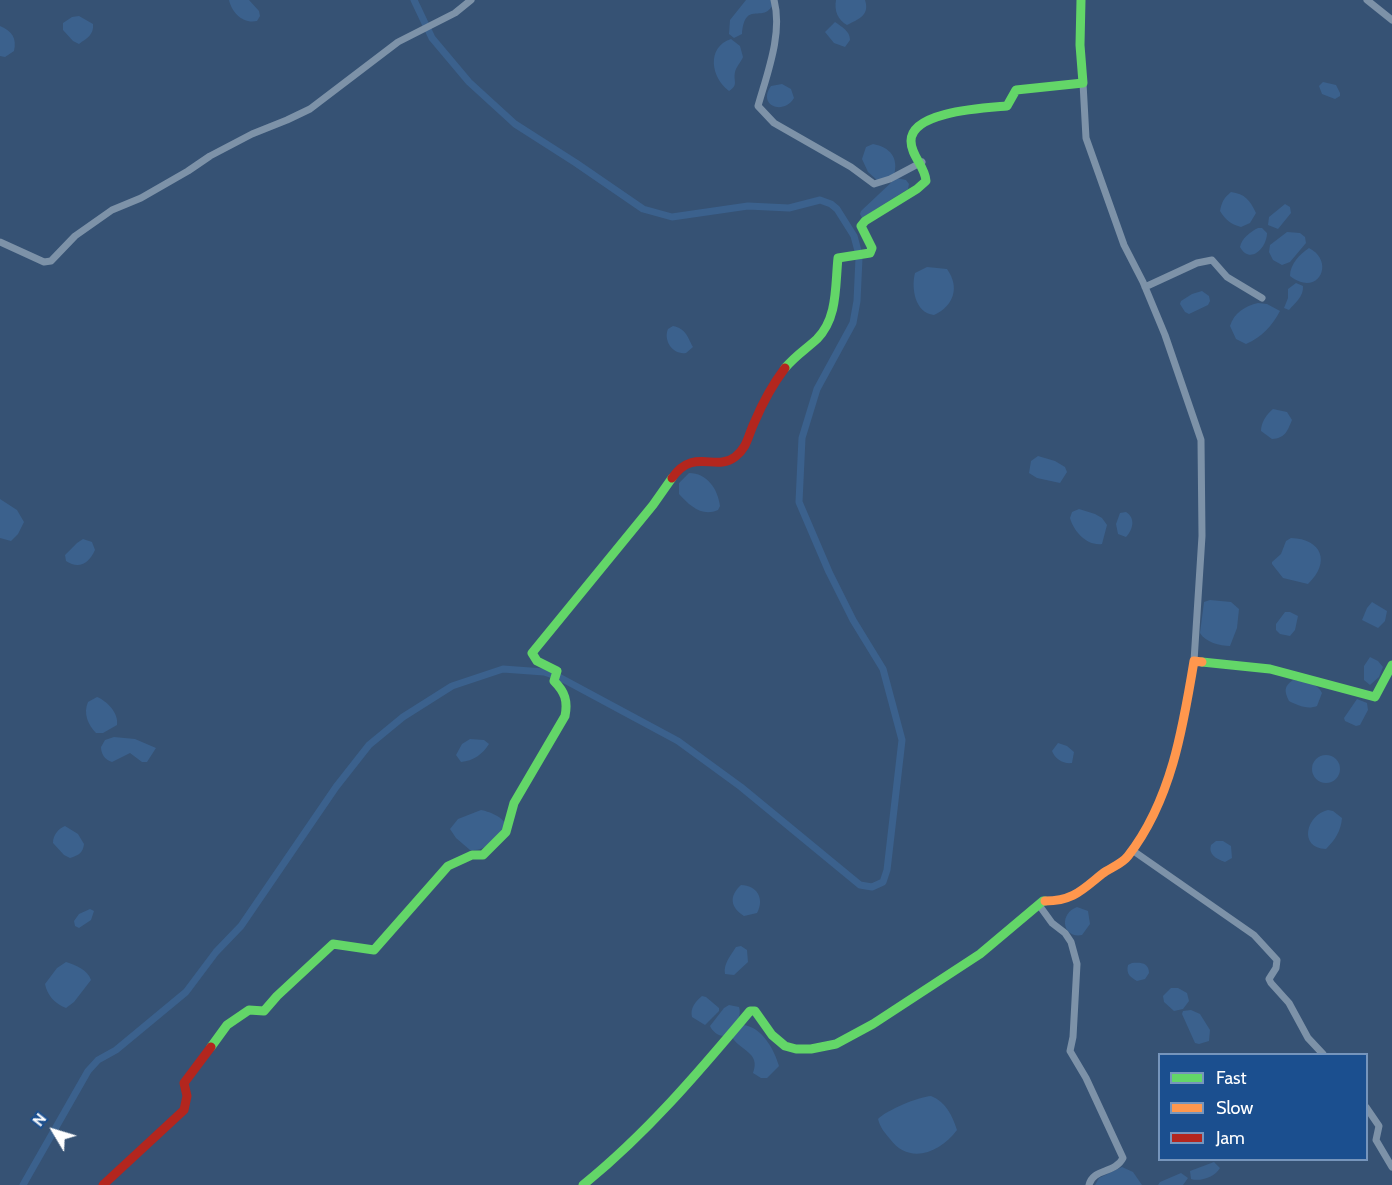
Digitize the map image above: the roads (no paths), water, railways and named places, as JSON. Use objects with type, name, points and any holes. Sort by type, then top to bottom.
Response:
[{"type":"street","points":[[0,242],[44,262],[51,261],[75,236],[112,210],[141,198],[210,156],[252,134],[310,109],[398,42],[455,13],[471,0]]},
{"type":"street","points":[[774,0],[777,11],[772,51],[758,106],[774,123],[851,167],[874,184],[890,179],[922,162]]},
{"type":"street","points":[[583,1185],[609,1166],[644,1130],[750,1011],[755,1011],[760,1016],[772,1035],[785,1046],[811,1049],[836,1044],[873,1024],[980,954],[1043,901],[1060,901],[1080,893],[1102,873],[1127,858],[1160,803],[1184,724],[1194,661],[1202,536],[1201,441],[1145,286],[1124,245],[1086,138],[1080,45],[1081,0]]},
{"type":"street","points":[[1367,0],[1392,20]]},
{"type":"street","points":[[103,1185],[184,1110],[187,1096],[184,1083],[227,1026],[249,1010],[264,1011],[333,944],[374,950],[448,866],[472,855],[483,855],[498,841],[510,822],[514,803],[565,716],[567,699],[564,691],[555,676],[537,661],[532,653],[653,505],[677,471],[696,459],[715,463],[733,459],[746,446],[754,422],[774,383],[796,355],[817,339],[830,321],[838,258],[870,253],[872,248],[861,226],[865,221],[926,181],[922,162],[914,148],[911,136],[918,126],[928,119],[968,110],[1008,106],[1016,90],[1083,83]]},
{"type":"street","points":[[1145,286],[1197,263],[1212,260],[1227,277],[1262,298]]},
{"type":"street","points":[[1194,661],[1270,669],[1375,697],[1392,665]]},
{"type":"street","points":[[1132,850],[1254,935],[1277,960],[1276,968],[1269,979],[1271,983],[1289,1003],[1308,1038],[1322,1053]]},
{"type":"street","points":[[1039,904],[1052,923],[1065,933],[1074,950],[1077,976],[1070,1051],[1086,1078],[1123,1158],[1117,1166],[1096,1174],[1090,1180],[1089,1185]]},
{"type":"street","points":[[1368,1110],[1379,1126],[1376,1140],[1392,1167]]},
{"type":"water","points":[[229,0],[249,0],[259,11],[260,16],[257,21],[247,21],[239,16]]},
{"type":"water","points":[[746,0],[771,0],[772,6],[764,13],[750,15],[744,24],[742,34],[734,38],[729,34],[730,20]]},
{"type":"water","points":[[836,0],[865,0],[865,13],[847,25],[837,15]]},
{"type":"water","points":[[79,16],[93,24],[93,28],[89,36],[79,44],[63,30],[63,23],[72,17]]},
{"type":"water","points":[[835,22],[849,34],[850,40],[845,47],[834,43],[825,32]]},
{"type":"water","points":[[0,26],[8,30],[15,42],[14,51],[5,57],[0,56]]},
{"type":"water","points":[[731,39],[740,46],[743,57],[736,70],[735,85],[729,91],[718,79],[714,63],[718,49]]},
{"type":"water","points":[[1323,82],[1336,85],[1340,96],[1335,99],[1322,94],[1319,86]]},
{"type":"water","points":[[782,84],[791,89],[794,98],[784,106],[773,106],[767,98],[768,93],[771,86]]},
{"type":"water","points":[[873,144],[879,145],[892,154],[895,163],[894,175],[878,181],[868,172],[862,159],[866,147]]},
{"type":"water","points":[[896,178],[906,180],[909,184],[908,189],[862,218],[861,211]]},
{"type":"water","points":[[1231,192],[1246,198],[1256,213],[1250,223],[1241,227],[1229,221],[1220,211],[1224,200]]},
{"type":"water","points":[[1285,204],[1290,207],[1291,213],[1278,229],[1268,225],[1269,217]]},
{"type":"water","points":[[1262,228],[1267,233],[1266,239],[1261,249],[1248,255],[1240,247],[1241,244],[1252,231]]},
{"type":"water","points":[[1287,232],[1300,233],[1305,237],[1306,243],[1290,262],[1282,265],[1273,260],[1269,252],[1270,245]]},
{"type":"water","points":[[1309,248],[1317,254],[1322,269],[1320,276],[1315,280],[1309,283],[1300,282],[1290,276],[1290,272],[1296,260]]},
{"type":"water","points":[[927,267],[947,269],[954,289],[946,307],[934,315],[922,310],[914,292],[915,273]]},
{"type":"water","points":[[1296,283],[1303,286],[1302,293],[1289,310],[1284,308],[1288,298],[1288,289]]},
{"type":"water","points":[[1202,291],[1209,296],[1208,305],[1189,314],[1185,312],[1180,304],[1181,301]]},
{"type":"water","points":[[1258,303],[1267,304],[1280,311],[1266,330],[1246,344],[1236,339],[1230,326],[1234,317],[1241,311]]},
{"type":"water","points":[[673,326],[683,331],[693,347],[686,353],[677,352],[668,342],[668,329]]},
{"type":"water","points":[[1273,409],[1287,412],[1292,420],[1285,434],[1272,439],[1261,431],[1265,418]]},
{"type":"water","points":[[1038,456],[1065,467],[1067,472],[1060,483],[1037,478],[1029,473],[1031,461]]},
{"type":"water","points":[[689,473],[706,479],[714,488],[719,500],[718,510],[702,511],[692,506],[679,494],[679,483]]},
{"type":"water","points":[[0,499],[17,510],[24,522],[18,534],[11,541],[0,538]]},
{"type":"water","points":[[1079,509],[1102,518],[1107,525],[1102,544],[1091,543],[1075,528],[1070,518],[1072,512]]},
{"type":"water","points":[[1126,512],[1131,517],[1132,524],[1126,537],[1118,534],[1116,524],[1120,513]]},
{"type":"water","points":[[1291,538],[1302,539],[1310,543],[1320,553],[1319,568],[1308,584],[1283,578],[1272,564],[1281,554],[1286,541]]},
{"type":"water","points":[[83,539],[92,542],[95,550],[87,562],[75,565],[66,561],[65,555]]},
{"type":"water","points":[[1210,600],[1231,602],[1239,609],[1237,628],[1230,646],[1213,643],[1200,633],[1204,602]]},
{"type":"water","points":[[1372,602],[1387,611],[1385,621],[1378,628],[1362,620]]},
{"type":"water","points":[[1285,612],[1298,616],[1295,630],[1290,636],[1280,634],[1276,630],[1276,624]]},
{"type":"water","points":[[1370,657],[1383,667],[1379,677],[1370,685],[1364,680],[1364,666]]},
{"type":"water","points":[[1293,680],[1309,683],[1320,689],[1322,693],[1317,706],[1306,707],[1289,701],[1286,689]]},
{"type":"water","points":[[97,697],[112,708],[117,721],[117,725],[103,733],[96,733],[86,715],[88,702]]},
{"type":"water","points":[[1357,699],[1367,703],[1368,710],[1360,725],[1356,726],[1345,721],[1344,718]]},
{"type":"water","points":[[114,737],[135,739],[156,748],[147,762],[142,762],[130,753],[112,762],[104,756],[101,747],[105,740]]},
{"type":"water","points":[[470,739],[484,740],[489,744],[477,756],[461,762],[456,755],[462,744]]},
{"type":"water","points":[[1058,743],[1074,752],[1072,763],[1063,762],[1055,756],[1052,751]]},
{"type":"water","points":[[1326,755],[1336,759],[1340,769],[1336,779],[1326,783],[1316,779],[1312,769],[1316,759]]},
{"type":"water","points":[[481,810],[499,817],[505,825],[503,831],[485,847],[470,850],[456,838],[450,829],[458,819]]},
{"type":"water","points":[[1328,810],[1342,818],[1337,835],[1326,849],[1311,843],[1308,831],[1314,818]]},
{"type":"water","points":[[65,826],[78,834],[84,844],[80,853],[70,858],[53,843],[56,833]]},
{"type":"water","points":[[1216,841],[1223,841],[1231,846],[1232,858],[1225,862],[1213,856],[1210,848]]},
{"type":"water","points":[[741,885],[751,887],[758,894],[760,903],[757,913],[744,916],[736,909],[733,897]]},
{"type":"water","points":[[1077,907],[1088,911],[1090,924],[1082,935],[1071,933],[1065,925],[1067,915]]},
{"type":"water","points":[[90,909],[94,911],[91,920],[79,928],[75,926],[74,921],[79,914]]},
{"type":"water","points":[[741,946],[747,950],[748,962],[734,975],[725,974],[728,960],[736,947]]},
{"type":"water","points":[[66,962],[78,966],[91,980],[74,1002],[66,1008],[52,999],[45,984],[57,968]]},
{"type":"water","points":[[1141,963],[1148,967],[1149,973],[1145,979],[1137,981],[1129,975],[1128,965]]},
{"type":"water","points":[[1171,988],[1178,988],[1187,993],[1189,1001],[1183,1009],[1174,1011],[1164,1002],[1163,996]]},
{"type":"water","points":[[702,996],[719,1008],[719,1011],[705,1025],[692,1017],[694,1005]]},
{"type":"water","points":[[729,1005],[739,1007],[740,1011],[733,1026],[722,1036],[710,1026]]},
{"type":"water","points":[[1191,1010],[1200,1014],[1210,1030],[1209,1041],[1195,1043],[1182,1014],[1183,1011]]},
{"type":"water","points":[[743,1025],[761,1034],[774,1053],[779,1066],[767,1078],[761,1078],[753,1073],[755,1066],[752,1056],[732,1037]]},
{"type":"water","points":[[931,1096],[948,1110],[957,1130],[942,1145],[933,1150],[915,1154],[906,1152],[890,1139],[878,1119],[903,1104]]},
{"type":"water","points":[[1214,1162],[1220,1168],[1215,1174],[1203,1179],[1191,1179],[1190,1171]]},
{"type":"water","points":[[1122,1167],[1133,1172],[1142,1185],[1095,1185],[1099,1178]]},
{"type":"water","points":[[1181,1173],[1188,1178],[1183,1185],[1158,1185],[1160,1182]]},
{"type":"waterway","points":[[414,0],[432,38],[469,82],[515,124],[643,209],[672,217],[748,206],[789,208],[820,200],[837,209],[854,236],[858,251]]},
{"type":"waterway","points":[[23,1185],[88,1071],[98,1060],[116,1050],[186,992],[216,952],[241,926],[336,787],[369,745],[403,717],[452,686],[503,669],[544,672],[559,677],[678,741],[741,787],[860,885],[872,887],[883,882],[887,870],[902,740],[883,669],[853,620],[829,572],[799,502],[802,438],[817,389],[853,323],[857,301],[859,258]]}]
